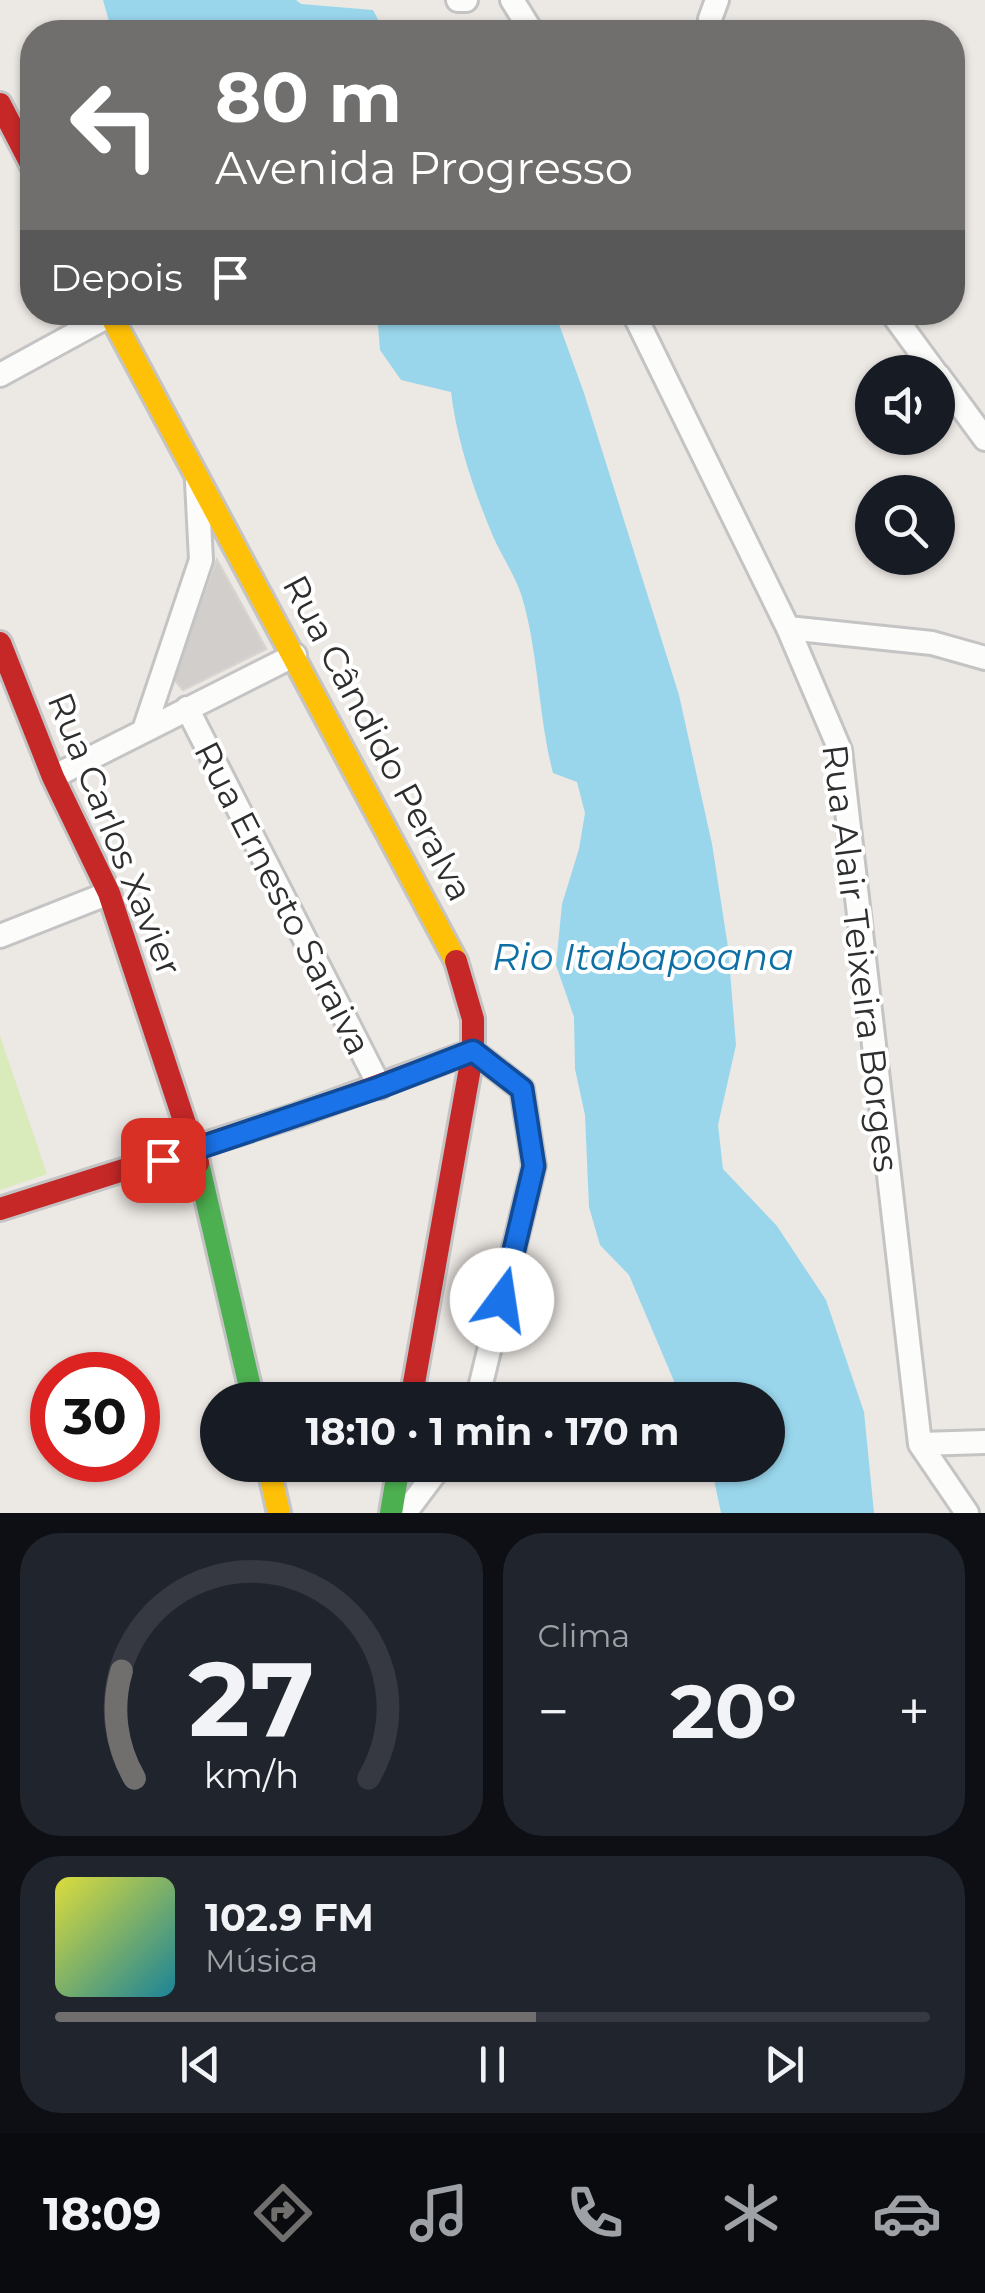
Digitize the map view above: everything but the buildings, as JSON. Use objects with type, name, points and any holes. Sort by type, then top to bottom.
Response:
[{"type":"main road","points":[[0,104],[20,143]]},
{"type":"main road","name":"Rua Cândido Peralva","points":[[115,325],[459,967],[474,1019],[473,1051],[414,1382]]},
{"type":"main road","name":"Rua Carlos Xavier","points":[[0,643],[53,777],[109,893],[196,1150],[249,1382]]},
{"type":"main road","points":[[0,1209],[196,1150],[473,1051]]},
{"type":"main road","points":[[272,1482],[279,1513]]},
{"type":"main road","points":[[391,1513],[396,1482]]},
{"type":"street","points":[[458,0],[466,0]]},
{"type":"street","points":[[0,375],[89,325]]},
{"type":"street","name":"Rua Alair Teixeira Borges","points":[[638,325],[788,628],[840,750],[920,1444],[966,1513]]},
{"type":"street","points":[[900,325],[922,355]]},
{"type":"street","points":[[955,399],[985,439]]},
{"type":"street","points":[[144,730],[201,560],[196,470]]},
{"type":"street","points":[[788,628],[932,642],[985,658]]},
{"type":"street","points":[[53,777],[295,655]]},
{"type":"street","name":"Rua Ernesto Saraiva","points":[[187,708],[380,1087]]},
{"type":"street","points":[[0,936],[109,893]]},
{"type":"street","points":[[473,1051],[522,1089],[534,1166],[481,1382]]},
{"type":"street","points":[[920,1444],[985,1442]]},
{"type":"street","points":[[405,1513],[428,1482]]},
{"type":"green space","points":[[0,1036],[47,1174],[0,1190]]},
{"type":"water","points":[[103,0],[296,0],[301,4],[373,10],[378,20],[109,20]]},
{"type":"water","name":"Rio Itabapoana","points":[[378,325],[559,325],[679,695],[712,844],[728,947],[736,1045],[718,1125],[723,1169],[777,1226],[826,1300],[864,1412],[874,1513],[721,1513],[715,1482],[785,1482],[785,1382],[674,1382],[629,1275],[600,1245],[589,1207],[585,1115],[575,1069],[574,1017],[556,965],[562,904],[579,849],[585,813],[577,782],[553,773],[522,597],[472,482],[451,392],[401,380],[380,350]]},
{"type":"traffic: fast","points":[[198,1163],[249,1382]]},
{"type":"traffic: fast","points":[[391,1513],[396,1482]]},
{"type":"traffic: slow","points":[[116,325],[456,961]]},
{"type":"traffic: slow","points":[[272,1482],[279,1513]]},
{"type":"traffic: jam","points":[[0,104],[20,143]]},
{"type":"traffic: jam","points":[[0,643],[53,777],[109,893],[198,1163]]},
{"type":"traffic: jam","points":[[414,1382],[473,1051],[473,1019],[456,961]]},
{"type":"traffic: jam","points":[[0,1209],[297,1115],[473,1051]]},
{"type":"route","points":[[163,1160],[380,1087],[473,1051],[522,1089],[534,1166],[502,1300]]}]
